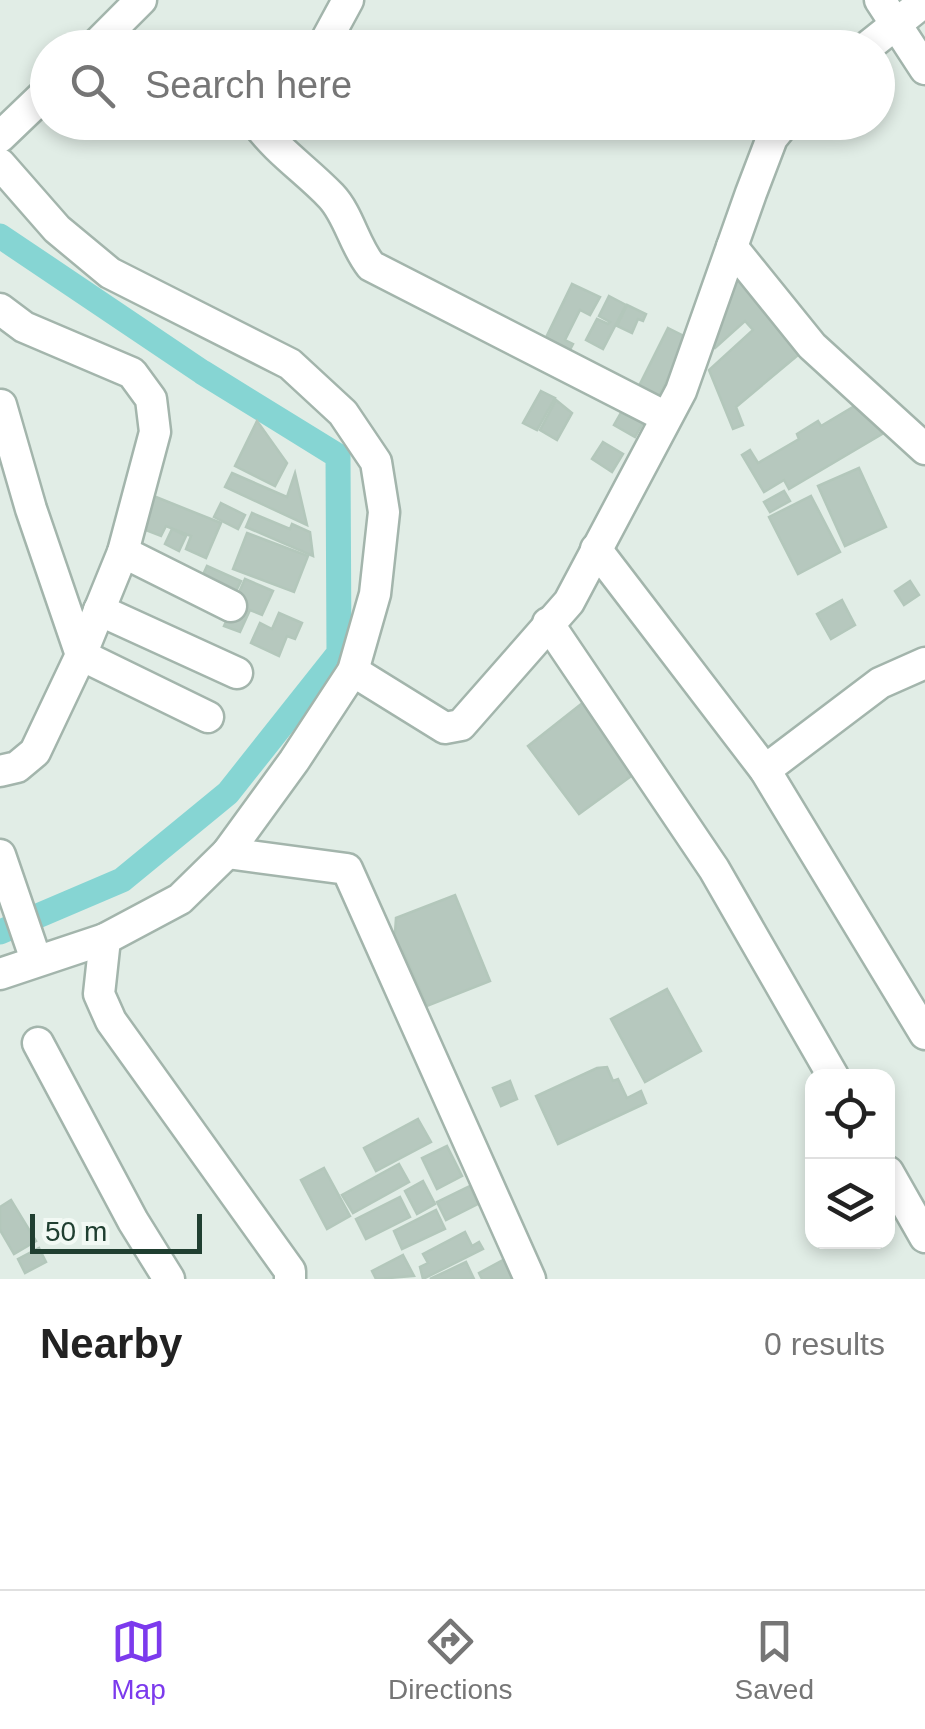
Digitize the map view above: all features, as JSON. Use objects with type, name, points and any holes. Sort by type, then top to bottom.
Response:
[{"type":"street","points":[[110,30],[141,0]]},
{"type":"street","points":[[332,30],[348,0]]},
{"type":"street","points":[[883,30],[901,11],[925,68]]},
{"type":"street","points":[[0,137],[30,108]]},
{"type":"street","points":[[279,140],[334,199],[372,266],[666,417]]},
{"type":"street","points":[[353,670],[445,728],[461,725],[569,602],[681,391],[771,140]]},
{"type":"street","points":[[0,164],[57,229],[110,272],[290,364],[343,413],[376,462],[384,512],[375,594],[353,670],[294,761],[227,853],[180,899],[105,939],[34,954],[0,974]]},
{"type":"street","points":[[732,247],[812,346],[925,449]]},
{"type":"street","points":[[0,309],[24,328],[132,373],[151,399],[155,432],[122,552],[81,656],[35,752],[16,767],[0,771]]},
{"type":"street","points":[[1,406],[81,656],[208,716]]},
{"type":"street","points":[[596,549],[765,770],[925,1034]]},
{"type":"street","points":[[122,552],[230,606]]},
{"type":"street","points":[[99,610],[237,673]]},
{"type":"street","points":[[548,623],[714,869],[829,1069]]},
{"type":"street","points":[[765,770],[880,683],[925,663]]},
{"type":"street","points":[[227,853],[347,869],[530,1279]]},
{"type":"street","points":[[2,861],[34,954]]},
{"type":"street","points":[[105,939],[99,994],[111,1021],[290,1271],[290,1279]]},
{"type":"street","points":[[38,1043],[168,1279]]},
{"type":"street","points":[[895,1184],[925,1237]]},
{"type":"building","points":[[739,271],[804,350],[736,407],[743,425],[733,429],[709,370],[753,330],[745,321],[715,348],[705,337]]},
{"type":"building","points":[[572,284],[600,297],[590,315],[580,310],[565,340],[573,344],[564,361],[540,350]]},
{"type":"building","points":[[609,296],[626,305],[603,349],[586,340],[597,319],[610,322],[599,316]]},
{"type":"building","points":[[627,305],[646,314],[643,321],[638,319],[632,333],[617,326]]},
{"type":"building","points":[[668,328],[688,338],[658,398],[638,388]]},
{"type":"building","points":[[541,391],[555,398],[537,430],[523,423]]},
{"type":"building","points":[[556,400],[572,413],[557,440],[540,430]]},
{"type":"building","points":[[863,401],[882,434],[789,489],[784,480],[764,492],[742,455],[750,450],[758,463],[799,439],[797,434],[818,421],[821,426]]},
{"type":"building","points":[[626,404],[647,416],[635,437],[614,425]]},
{"type":"building","points":[[257,421],[287,463],[275,486],[235,466]]},
{"type":"building","points":[[603,442],[623,454],[612,472],[592,459]]},
{"type":"building","points":[[859,468],[886,527],[845,546],[818,486]]},
{"type":"building","points":[[232,473],[287,497],[295,473],[307,525],[225,487]]},
{"type":"building","points":[[784,491],[790,501],[770,512],[764,502]]},
{"type":"building","points":[[151,495],[221,523],[206,558],[186,549],[191,536],[166,526],[161,536],[138,527]]},
{"type":"building","points":[[811,496],[840,552],[798,574],[769,517]]},
{"type":"building","points":[[221,503],[245,515],[238,529],[214,517]]},
{"type":"building","points":[[252,513],[290,529],[292,524],[310,532],[313,556],[246,527]]},
{"type":"building","points":[[172,529],[186,536],[179,551],[165,544]]},
{"type":"building","points":[[247,533],[308,556],[294,592],[233,569]]},
{"type":"building","points":[[207,566],[241,581],[230,603],[197,588]]},
{"type":"building","points":[[245,579],[273,591],[262,615],[250,610],[240,632],[224,626]]},
{"type":"building","points":[[910,581],[919,595],[904,605],[895,591]]},
{"type":"building","points":[[842,600],[855,625],[831,639],[817,614]]},
{"type":"building","points":[[279,613],[302,623],[295,639],[287,636],[279,656],[251,643],[260,623],[272,629]]},
{"type":"building","points":[[590,697],[641,769],[579,814],[528,746]]},
{"type":"building","points":[[455,895],[490,981],[427,1006],[403,951],[391,957],[382,935],[395,933],[396,918]]},
{"type":"building","points":[[667,989],[701,1051],[645,1082],[611,1019]]},
{"type":"building","points":[[607,1067],[627,1098],[641,1091],[646,1103],[558,1144],[536,1096]]},
{"type":"building","points":[[510,1081],[517,1099],[501,1106],[493,1088]]},
{"type":"building","points":[[418,1119],[431,1142],[376,1171],[364,1148]]},
{"type":"building","points":[[447,1146],[462,1176],[437,1189],[422,1158]]},
{"type":"building","points":[[399,1164],[409,1182],[353,1213],[342,1195]]},
{"type":"building","points":[[324,1168],[350,1216],[327,1229],[301,1180]]},
{"type":"building","points":[[423,1181],[435,1204],[417,1214],[405,1191]]},
{"type":"building","points":[[470,1186],[478,1204],[446,1220],[437,1202]]},
{"type":"building","points":[[400,1197],[410,1217],[366,1239],[356,1219]]},
{"type":"building","points":[[11,1200],[36,1241],[14,1254],[0,1230],[0,1207]]},
{"type":"building","points":[[436,1210],[445,1229],[402,1249],[394,1231]]},
{"type":"building","points":[[465,1232],[472,1246],[479,1242],[483,1249],[423,1279],[420,1267],[428,1263],[423,1254]]},
{"type":"building","points":[[39,1248],[46,1262],[25,1273],[18,1259]]},
{"type":"building","points":[[403,1255],[414,1276],[376,1279],[372,1271]]},
{"type":"building","points":[[505,1259],[516,1279],[482,1279],[479,1273]]},
{"type":"building","points":[[466,1262],[474,1279],[430,1279]]},
{"type":"waterway","points":[[0,236],[202,372],[338,456],[339,653],[228,793],[122,880],[0,932]]}]
